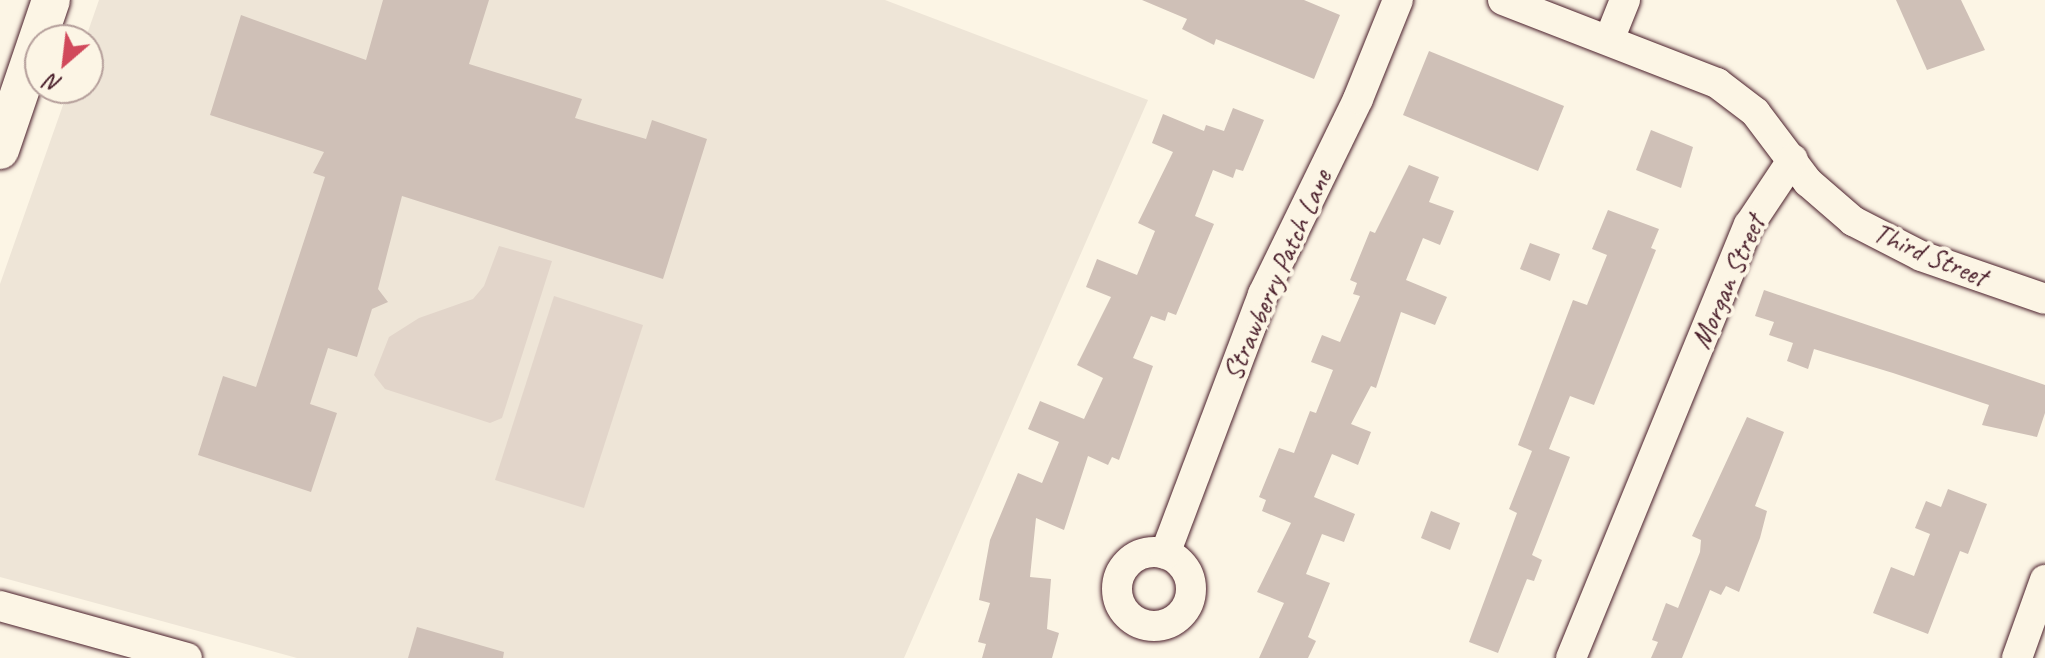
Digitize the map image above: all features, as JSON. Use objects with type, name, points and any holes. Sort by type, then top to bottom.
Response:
[{"type":"main road","points":[[0,150],[7,108],[51,0]]},
{"type":"street","name":"Strawberry Patch Lane","points":[[1165,554],[1263,294],[1358,99],[1398,0]]},
{"type":"street","points":[[1503,0],[1717,83],[1755,112],[1793,159]]},
{"type":"street","points":[[1609,40],[1625,0]]},
{"type":"street","name":"Third Street","points":[[1793,159],[1833,207],[1884,240],[2045,299]]},
{"type":"street","name":"Morgan Street","points":[[1571,658],[1749,225],[1793,159]]},
{"type":"street","points":[[2017,658],[2045,580]]},
{"type":"street","points":[[0,606],[187,658]]},
{"type":"shaded area","points":[[99,0],[885,0],[1148,100],[904,658],[297,658],[0,577],[0,284],[63,104],[104,104],[104,24],[91,24]]},
{"type":"shaded area","points":[[499,246],[552,261],[502,418],[490,423],[385,389],[374,375],[389,337],[419,318],[473,299],[484,286]]},
{"type":"shaded area","points":[[554,296],[643,325],[584,508],[495,480]]},
{"type":"building","points":[[383,0],[489,0],[469,64],[582,99],[575,118],[646,139],[652,120],[707,139],[663,279],[402,196],[378,289],[388,302],[372,309],[357,357],[328,348],[310,404],[337,413],[311,492],[198,455],[223,376],[256,387],[325,177],[313,173],[324,152],[210,115],[241,15],[366,60]]},
{"type":"building","points":[[1142,0],[1304,0],[1340,15],[1314,79],[1216,39],[1214,45],[1182,29],[1187,19]]},
{"type":"building","points":[[1896,0],[1961,0],[1985,50],[1927,70]]},
{"type":"building","points":[[1429,51],[1564,106],[1538,171],[1403,115]]},
{"type":"building","points":[[1233,108],[1264,120],[1243,171],[1236,169],[1233,178],[1213,170],[1195,216],[1214,224],[1176,315],[1168,312],[1165,321],[1151,316],[1133,358],[1153,366],[1119,460],[1112,457],[1108,465],[1088,456],[1064,530],[1036,518],[1030,577],[1051,579],[1047,629],[1059,633],[1052,658],[982,658],[986,644],[978,642],[990,603],[979,600],[990,540],[1018,473],[1042,483],[1059,442],[1028,429],[1040,401],[1084,419],[1103,378],[1077,365],[1111,297],[1086,287],[1097,259],[1137,275],[1155,231],[1138,223],[1173,152],[1152,143],[1163,114],[1204,131],[1206,125],[1224,131]]},
{"type":"building","points":[[1651,130],[1693,147],[1681,188],[1636,170]]},
{"type":"building","points":[[1409,165],[1439,177],[1429,202],[1454,211],[1440,245],[1423,238],[1406,280],[1447,297],[1435,325],[1401,312],[1376,388],[1371,386],[1351,424],[1371,432],[1358,465],[1332,454],[1314,497],[1355,514],[1344,542],[1322,534],[1306,574],[1330,583],[1308,637],[1316,641],[1308,658],[1259,658],[1284,603],[1257,592],[1291,523],[1262,511],[1266,500],[1259,497],[1279,448],[1294,453],[1310,411],[1316,413],[1333,370],[1311,362],[1322,335],[1340,342],[1360,296],[1353,294],[1357,283],[1350,280],[1370,231],[1375,233]]},
{"type":"building","points":[[1608,210],[1659,229],[1651,248],[1656,250],[1594,405],[1570,396],[1549,449],[1570,457],[1532,555],[1542,560],[1534,581],[1527,579],[1498,653],[1469,642],[1517,513],[1509,509],[1532,451],[1518,445],[1573,300],[1587,305],[1607,255],[1592,249]]},
{"type":"building","points":[[1530,243],[1560,254],[1550,281],[1520,269]]},
{"type":"building","points":[[1764,290],[2045,385],[2045,413],[2037,437],[1982,425],[1989,405],[1893,373],[1814,349],[1808,369],[1787,361],[1793,343],[1769,335],[1774,322],[1755,316]]},
{"type":"building","points":[[1747,417],[1784,432],[1755,506],[1767,511],[1739,592],[1726,586],[1721,595],[1710,590],[1682,658],[1651,658],[1658,642],[1652,640],[1666,603],[1678,608],[1700,552],[1701,540],[1692,536]]},
{"type":"building","points":[[1948,489],[1987,504],[1968,554],[1960,551],[1928,634],[1873,613],[1891,567],[1914,576],[1930,534],[1915,528],[1926,501],[1941,507]]},
{"type":"building","points":[[1431,511],[1460,523],[1450,550],[1421,538]]},
{"type":"building","points":[[417,627],[504,652],[503,658],[408,658]]}]
